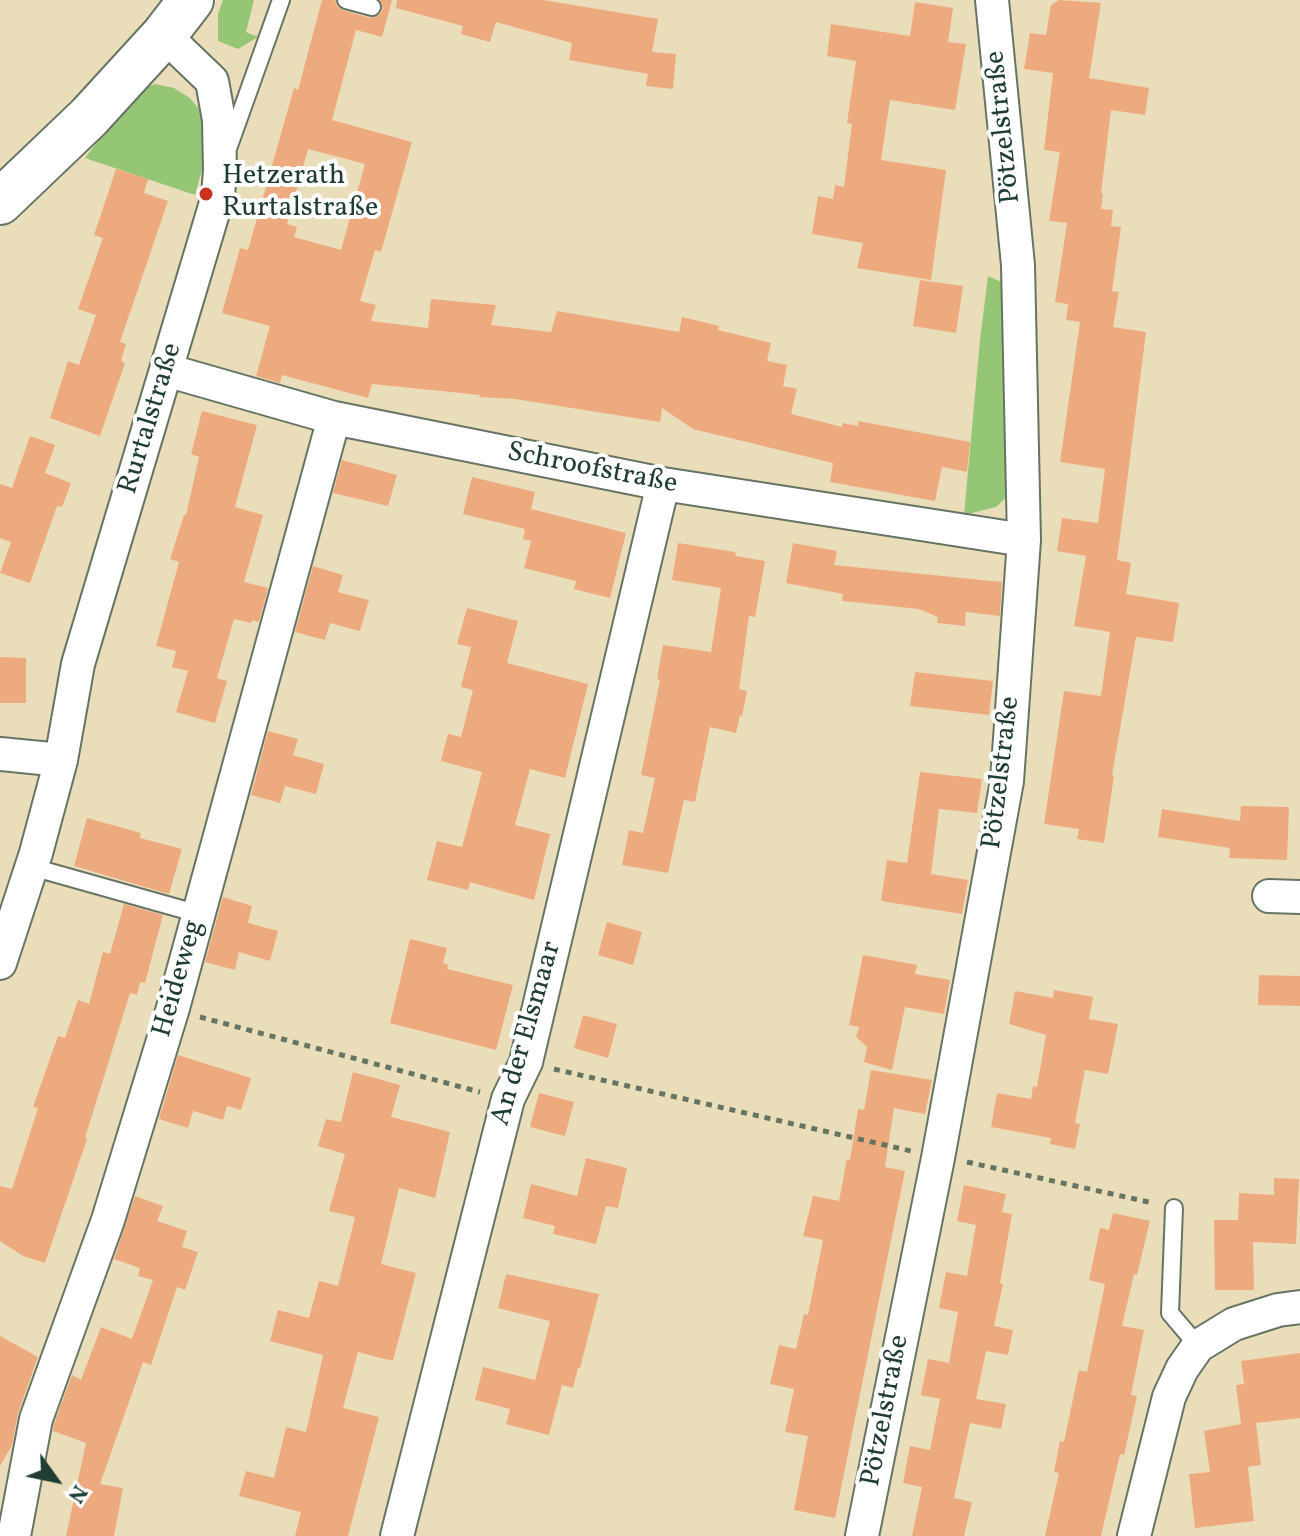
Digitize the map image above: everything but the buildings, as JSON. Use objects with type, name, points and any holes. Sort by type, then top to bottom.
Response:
[{"type":"street","points":[[0,202],[89,117],[164,35],[191,0]]},
{"type":"street","name":"Pötzelstraße","points":[[862,1536],[938,1158],[1007,781],[1024,540],[1018,265],[992,0]]},
{"type":"street","name":"Rurtalstraße","points":[[0,963],[32,867],[61,760],[78,664],[218,196],[219,120],[212,81],[164,35]]},
{"type":"street","name":"Schroofstraße","points":[[166,370],[334,418],[663,484],[1024,540]]},
{"type":"street","name":"Heideweg","points":[[14,1536],[36,1419],[108,1220],[173,1008],[334,418]]},
{"type":"street","name":"An der Elsmaar","points":[[397,1536],[508,1099],[526,1062],[663,484]]},
{"type":"street","points":[[0,754],[61,760]]},
{"type":"street","points":[[1134,1536],[1169,1397],[1182,1369],[1198,1346],[1234,1324],[1278,1310],[1300,1307]]},
{"type":"lane","points":[[220,170],[281,0]]},
{"type":"lane","points":[[346,0],[372,7]]},
{"type":"lane","points":[[32,867],[199,914]]},
{"type":"lane","points":[[1174,1208],[1170,1313],[1198,1346]]},
{"type":"path","points":[[173,1008],[508,1099]]},
{"type":"path","points":[[526,1062],[938,1158],[1174,1208]]},
{"type":"green space","points":[[223,0],[254,0],[246,32],[258,37],[238,49],[218,41],[218,14]]},
{"type":"green space","points":[[155,84],[174,88],[190,98],[202,113],[207,151],[195,195],[85,158],[135,93]]},
{"type":"green space","points":[[988,276],[1010,286],[1011,493],[996,507],[964,515],[980,340]]},
{"type":"place","name":"Hetzerath Rurtalstraße","points":[[206,194]]}]
